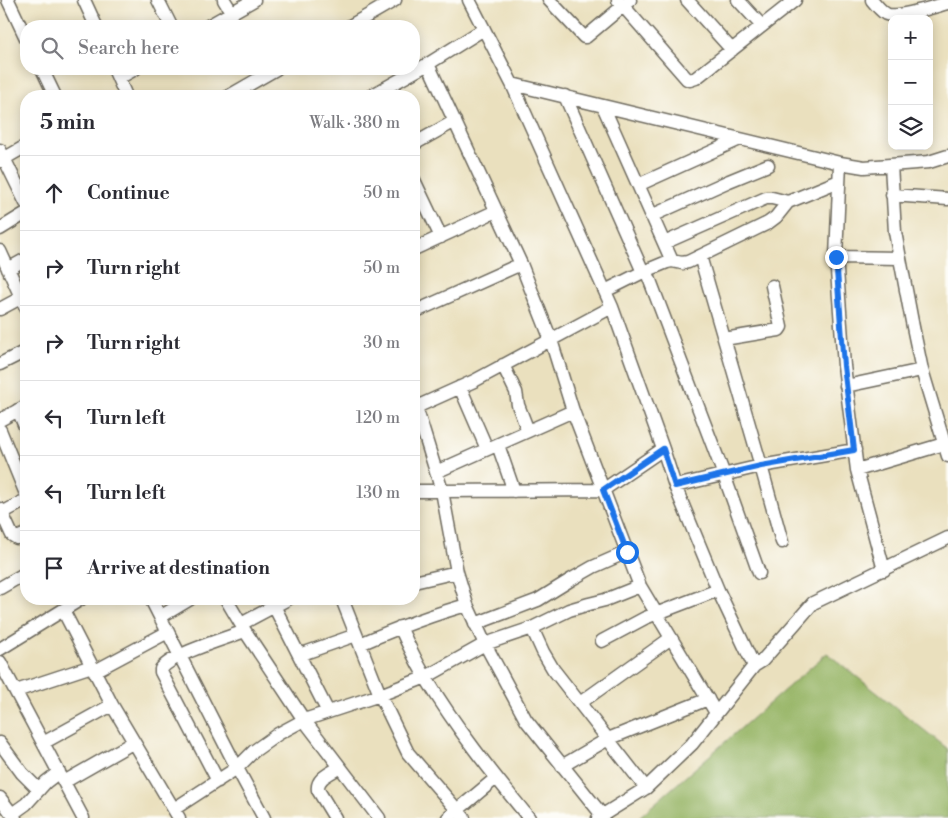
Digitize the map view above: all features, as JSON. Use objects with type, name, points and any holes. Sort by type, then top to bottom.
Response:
[{"type":"street","points":[[8,0],[20,25]]},
{"type":"street","points":[[158,0],[168,20]]},
{"type":"street","points":[[224,0],[232,13]]},
{"type":"street","points":[[219,20],[254,0]]},
{"type":"street","points":[[360,20],[395,0]]},
{"type":"street","points":[[469,0],[512,84],[612,307],[675,486],[718,590],[754,666]]},
{"type":"street","points":[[549,0],[584,37],[624,2],[687,79],[690,80],[696,78],[795,0]]},
{"type":"street","points":[[687,0],[732,50]]},
{"type":"street","points":[[738,0],[762,26]]},
{"type":"street","points":[[872,0],[886,14],[895,16],[948,3]]},
{"type":"street","points":[[87,1],[94,20]]},
{"type":"street","points":[[420,68],[484,29]]},
{"type":"street","points":[[428,64],[521,264],[551,340],[573,412],[640,586],[716,713]]},
{"type":"street","points":[[45,75],[52,90]]},
{"type":"street","points":[[119,86],[129,75]]},
{"type":"street","points":[[239,90],[266,75]]},
{"type":"street","points":[[382,90],[408,75]]},
{"type":"street","points":[[512,84],[840,163],[864,167],[929,162],[948,156]]},
{"type":"street","points":[[565,96],[645,271],[724,475],[759,573]]},
{"type":"street","points":[[603,106],[672,261]]},
{"type":"street","points":[[420,141],[455,121]]},
{"type":"street","points":[[638,185],[740,139]]},
{"type":"street","points":[[20,148],[1,156],[20,192]]},
{"type":"street","points":[[840,163],[836,257],[846,386],[857,470],[884,570]]},
{"type":"street","points":[[651,216],[768,165]]},
{"type":"street","points":[[857,470],[946,450],[922,370],[900,258],[895,232],[891,165]]},
{"type":"street","points":[[605,291],[645,271],[672,261],[688,262],[768,223],[776,217],[788,202],[839,181]]},
{"type":"street","points":[[420,192],[441,236]]},
{"type":"street","points":[[892,195],[948,199]]},
{"type":"street","points":[[664,243],[766,198],[788,202]]},
{"type":"street","points":[[420,246],[496,211]]},
{"type":"street","points":[[0,229],[20,217]]},
{"type":"street","points":[[0,251],[20,291]]},
{"type":"street","points":[[700,256],[782,542]]},
{"type":"street","points":[[836,257],[900,258]]},
{"type":"street","points":[[8,269],[20,262]]},
{"type":"street","points":[[420,309],[521,264]]},
{"type":"street","points":[[724,339],[779,330],[781,327],[772,286]]},
{"type":"street","points":[[0,310],[20,302]]},
{"type":"street","points":[[420,405],[460,387],[612,307]]},
{"type":"street","points":[[0,364],[20,354]]},
{"type":"street","points":[[503,365],[516,392],[518,405],[528,431]]},
{"type":"street","points":[[846,386],[922,370]]},
{"type":"street","points":[[460,387],[514,490]]},
{"type":"street","points":[[0,420],[20,409]]},
{"type":"street","points":[[436,472],[573,412]]},
{"type":"street","points":[[420,422],[442,491],[457,572],[475,624],[526,720],[600,817],[646,788],[692,744],[754,666],[762,661],[813,602],[948,538]]},
{"type":"street","points":[[0,430],[20,479]]},
{"type":"street","points":[[420,491],[603,490],[663,449]]},
{"type":"street","points":[[675,486],[761,466],[854,450]]},
{"type":"street","points":[[20,503],[1,511],[12,535],[17,538],[20,537]]},
{"type":"street","points":[[475,624],[538,600],[572,579],[627,552]]},
{"type":"street","points":[[420,581],[457,572]]},
{"type":"street","points":[[0,588],[20,576]]},
{"type":"street","points":[[63,610],[112,705],[177,814],[237,768],[254,751],[278,734],[304,720],[380,695],[426,677],[485,644],[532,628],[568,610],[606,600],[640,586]]},
{"type":"street","points":[[602,641],[635,622],[718,590]]},
{"type":"street","points":[[0,649],[72,605]]},
{"type":"street","points":[[154,605],[264,818]]},
{"type":"street","points":[[160,618],[181,605]]},
{"type":"street","points":[[230,605],[304,720],[379,818]]},
{"type":"street","points":[[348,605],[358,639],[380,695],[408,753],[457,815],[496,778]]},
{"type":"street","points":[[299,655],[400,627],[439,612],[467,605]]},
{"type":"street","points":[[218,781],[161,669],[180,655],[243,627],[274,606],[328,712]]},
{"type":"street","points":[[400,627],[426,677],[475,750],[529,818]]},
{"type":"street","points":[[532,628],[553,669],[646,788]]},
{"type":"street","points":[[16,691],[93,668],[168,632]]},
{"type":"street","points":[[580,703],[671,638]]},
{"type":"street","points":[[0,662],[83,818]]},
{"type":"street","points":[[562,766],[608,739],[708,700]]},
{"type":"street","points":[[43,743],[112,705]]},
{"type":"street","points":[[0,798],[13,816],[46,782],[61,777],[134,742]]},
{"type":"street","points":[[0,743],[22,773],[39,790]]},
{"type":"street","points":[[335,818],[317,786],[319,781],[340,767]]},
{"type":"green space","points":[[827,653],[948,749],[948,818],[638,818]]},
{"type":"route","points":[[627,552],[603,490],[663,449],[675,486],[761,466],[854,450],[844,366],[836,257]]}]
